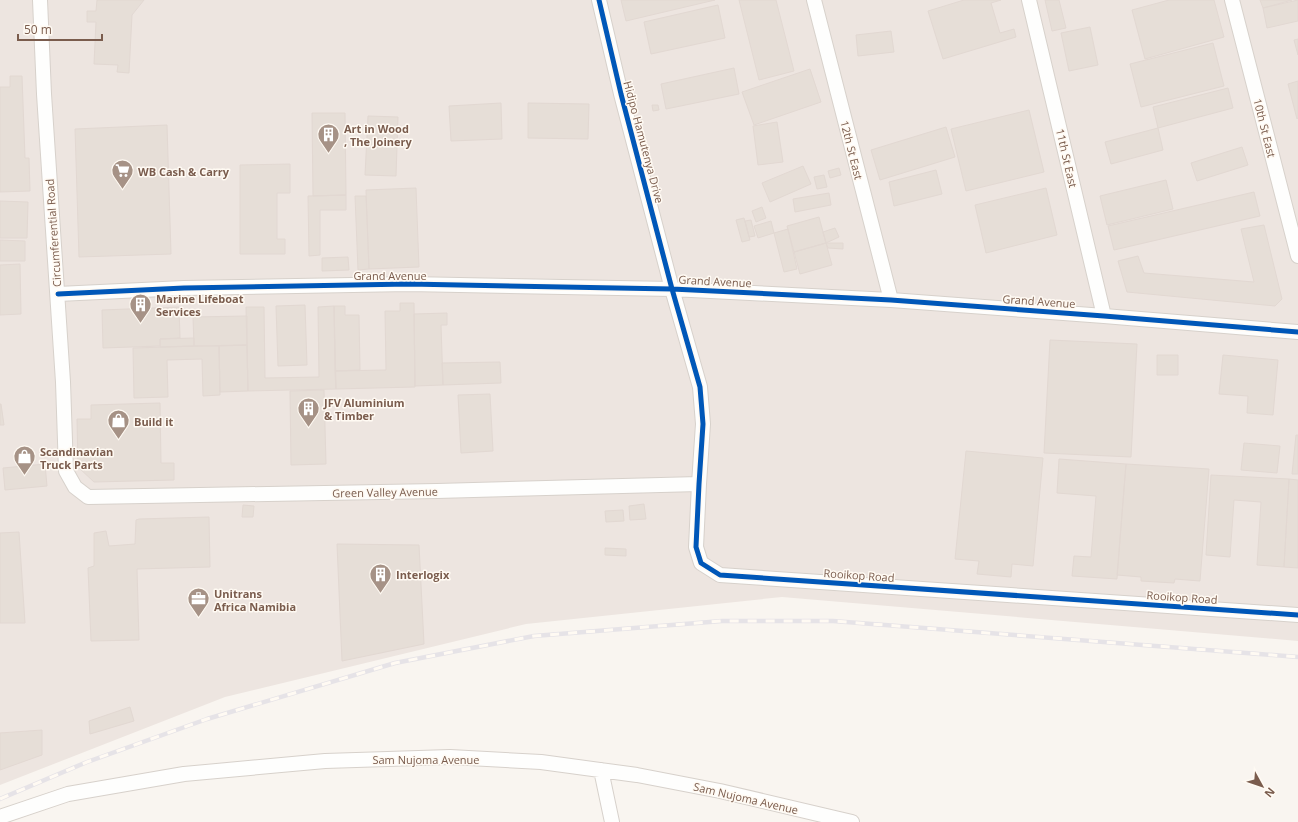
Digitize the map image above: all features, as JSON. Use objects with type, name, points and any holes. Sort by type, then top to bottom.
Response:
[{"type":"street","name":"Circumferential Road","points":[[40,0],[44,94],[63,382],[66,471],[75,488]]},
{"type":"street","name":"Hidipo Hamutenya Drive","points":[[599,0],[620,94],[672,289]]},
{"type":"street","name":"12th St East","points":[[814,0],[891,300]]},
{"type":"street","name":"11th St East","points":[[1029,0],[1104,316]]},
{"type":"street","name":"10th St East","points":[[1232,0],[1298,256]]},
{"type":"street","name":"Grand Avenue","points":[[58,294],[184,288],[409,284],[672,289],[891,300],[1298,332]]},
{"type":"street","name":"Rooikop Road","points":[[672,289],[700,387],[703,424],[698,484],[696,547],[701,563],[720,575],[1298,615]]},
{"type":"street","name":"Green Valley Avenue","points":[[75,488],[88,497],[437,491],[698,484]]},
{"type":"street","name":"Sam Nujoma Avenue","points":[[0,817],[68,794],[184,774],[325,761],[450,757],[541,762],[637,775],[720,791],[852,822]]},
{"type":"street","points":[[601,770],[612,822]]},
{"type":"shaded area","points":[[0,0],[1298,0],[1298,641],[782,597],[526,624],[225,697],[0,785]]},
{"type":"building","points":[[97,0],[144,0],[132,15],[129,73],[117,72],[118,65],[94,64],[96,22],[87,22],[87,11],[96,11]]},
{"type":"building","points":[[621,0],[715,0],[626,21]]},
{"type":"building","points":[[739,0],[776,0],[794,71],[759,80]]},
{"type":"building","points":[[964,0],[1001,0],[991,3],[1000,33],[1014,29],[1016,37],[943,59],[928,11]]},
{"type":"building","points":[[1045,0],[1059,0],[1066,28],[1052,31]]},
{"type":"building","points":[[1169,0],[1214,0],[1224,37],[1145,59],[1132,10]]},
{"type":"building","points":[[1260,0],[1292,0],[1263,8]]},
{"type":"building","points":[[1298,0],[1298,21],[1267,28],[1263,8]]},
{"type":"building","points":[[718,5],[725,38],[651,54],[644,22]]},
{"type":"building","points":[[1090,27],[1098,65],[1069,71],[1061,33]]},
{"type":"building","points":[[891,31],[894,52],[858,56],[856,35]]},
{"type":"building","points":[[1298,39],[1298,55],[1294,40]]},
{"type":"building","points":[[1213,43],[1224,86],[1141,107],[1130,64]]},
{"type":"building","points":[[734,68],[739,94],[666,109],[661,84]]},
{"type":"building","points":[[810,69],[821,102],[754,125],[742,92]]},
{"type":"building","points":[[10,76],[22,76],[25,158],[29,158],[30,191],[0,192],[0,87],[10,87]]},
{"type":"building","points":[[1298,81],[1298,118],[1297,119],[1288,84]]},
{"type":"building","points":[[1228,88],[1233,108],[1158,128],[1153,107]]},
{"type":"building","points":[[501,103],[502,139],[451,141],[449,106]]},
{"type":"building","points":[[528,103],[589,104],[588,139],[528,138]]},
{"type":"building","points":[[652,105],[658,105],[659,110],[653,111]]},
{"type":"building","points":[[1029,110],[1044,172],[966,191],[951,129]]},
{"type":"building","name":"Art in Wood , The Joinery","points":[[312,113],[345,113],[346,195],[313,196]]},
{"type":"building","points":[[368,116],[398,117],[396,176],[365,175]]},
{"type":"building","points":[[777,122],[783,162],[758,165],[753,126]]},
{"type":"building","name":"WB Cash & Carry","points":[[167,125],[171,254],[79,257],[75,129]]},
{"type":"building","points":[[946,127],[955,157],[880,180],[871,150]]},
{"type":"building","points":[[1158,128],[1163,150],[1111,164],[1105,142]]},
{"type":"building","points":[[1242,147],[1248,165],[1197,181],[1191,163]]},
{"type":"building","points":[[290,164],[290,193],[277,193],[277,239],[285,239],[285,254],[240,254],[240,165]]},
{"type":"building","points":[[803,166],[811,184],[770,202],[762,183]]},
{"type":"building","points":[[839,168],[841,175],[830,178],[828,171]]},
{"type":"building","points":[[936,170],[942,194],[894,206],[889,182]]},
{"type":"building","points":[[824,175],[827,187],[817,189],[814,177]]},
{"type":"building","points":[[1166,180],[1173,209],[1107,225],[1100,196]]},
{"type":"building","points":[[416,188],[419,267],[369,269],[366,190]]},
{"type":"building","points":[[1046,188],[1057,235],[986,253],[975,205]]},
{"type":"building","points":[[1254,192],[1260,216],[1114,250],[1108,226]]},
{"type":"building","points":[[829,193],[831,205],[795,212],[793,199]]},
{"type":"building","points":[[346,195],[346,210],[320,210],[320,255],[309,256],[308,196]]},
{"type":"building","points":[[355,196],[366,196],[369,269],[358,270]]},
{"type":"building","points":[[0,201],[28,202],[27,238],[0,238]]},
{"type":"building","points":[[762,207],[766,218],[756,222],[752,211]]},
{"type":"building","points":[[819,217],[826,243],[794,252],[787,226]]},
{"type":"building","points":[[744,218],[750,240],[742,242],[736,220]]},
{"type":"building","points":[[751,220],[755,236],[749,237],[745,221]]},
{"type":"building","points":[[771,221],[774,233],[758,238],[754,226]]},
{"type":"building","points":[[1264,225],[1282,299],[1275,306],[1127,292],[1118,261],[1138,256],[1144,273],[1254,282],[1241,229]]},
{"type":"building","points":[[835,228],[839,237],[826,243],[823,232]]},
{"type":"building","points":[[788,229],[797,269],[784,272],[774,233]]},
{"type":"building","points":[[0,240],[25,241],[25,261],[0,261]]},
{"type":"building","points":[[826,243],[843,243],[843,249],[828,248]]},
{"type":"building","points":[[826,243],[832,265],[800,274],[794,252]]},
{"type":"building","points":[[348,257],[349,270],[322,271],[322,258]]},
{"type":"building","points":[[20,264],[21,314],[0,315],[0,265]]},
{"type":"building","points":[[400,303],[414,303],[415,387],[336,389],[335,371],[386,370],[385,311],[400,311]]},
{"type":"building","points":[[305,305],[307,365],[278,366],[276,306]]},
{"type":"building","points":[[334,306],[336,389],[248,391],[246,307],[264,307],[265,378],[319,377],[318,307]]},
{"type":"building","points":[[334,306],[345,306],[345,315],[359,315],[360,370],[335,371]]},
{"type":"building","name":"Marine Lifeboat Services","points":[[179,307],[180,338],[160,339],[160,346],[103,348],[102,310]]},
{"type":"building","points":[[447,313],[447,325],[441,325],[443,385],[415,386],[414,314]]},
{"type":"building","points":[[247,316],[247,345],[194,346],[193,317]]},
{"type":"building","points":[[194,338],[194,346],[160,347],[160,339]]},
{"type":"building","points":[[1050,340],[1137,344],[1131,457],[1044,453]]},
{"type":"building","points":[[247,345],[248,391],[220,392],[219,346]]},
{"type":"building","points":[[219,346],[220,395],[203,396],[202,359],[167,360],[168,397],[134,398],[133,348]]},
{"type":"building","points":[[1157,355],[1178,355],[1178,375],[1157,375]]},
{"type":"building","points":[[1223,355],[1278,360],[1273,415],[1247,413],[1248,396],[1219,394]]},
{"type":"building","points":[[500,362],[501,383],[443,385],[442,363]]},
{"type":"building","name":"JFV Aluminium & Timber","points":[[324,390],[326,464],[291,465],[290,391]]},
{"type":"building","points":[[490,394],[493,451],[461,453],[458,395]]},
{"type":"building","name":"Build it","points":[[160,403],[161,463],[174,463],[174,480],[94,482],[78,467],[77,419],[91,419],[91,405]]},
{"type":"building","points":[[1,404],[4,425],[0,425]]},
{"type":"building","points":[[1296,435],[1298,435],[1298,474],[1292,474]]},
{"type":"building","points":[[1244,443],[1280,446],[1277,473],[1241,470]]},
{"type":"building","points":[[966,451],[1043,458],[1033,566],[1012,564],[1011,577],[977,574],[979,561],[955,559]]},
{"type":"building","points":[[1059,459],[1126,464],[1117,579],[1072,576],[1074,556],[1091,557],[1096,496],[1057,493]]},
{"type":"building","name":"Scandinavian Truck Parts","points":[[45,464],[47,486],[5,490],[3,468]]},
{"type":"building","points":[[1126,464],[1209,469],[1200,581],[1175,579],[1174,583],[1141,581],[1141,577],[1117,575]]},
{"type":"building","points":[[1211,475],[1289,479],[1284,567],[1257,565],[1261,502],[1234,500],[1230,557],[1206,555]]},
{"type":"building","points":[[1289,479],[1298,480],[1298,568],[1284,567]]},
{"type":"building","points":[[644,504],[646,519],[630,520],[629,506]]},
{"type":"building","points":[[243,505],[254,506],[253,517],[242,517]]},
{"type":"building","points":[[623,510],[624,521],[606,522],[605,511]]},
{"type":"building","points":[[209,517],[210,567],[137,569],[139,640],[91,641],[88,568],[94,566],[94,533],[106,531],[109,546],[135,544],[136,520]]},
{"type":"building","points":[[19,532],[25,623],[0,623],[0,533]]},
{"type":"building","name":"Interlogix","points":[[337,544],[419,545],[424,644],[342,661]]},
{"type":"building","points":[[605,548],[626,549],[626,556],[605,555]]},
{"type":"building","points":[[130,707],[134,721],[90,734],[89,721]]},
{"type":"building","points":[[42,730],[42,755],[0,770],[0,733]]},
{"type":"railway","points":[[0,799],[87,762],[207,719],[395,663],[534,636],[722,621],[833,621],[1298,657]]},
{"type":"cycle path","points":[[599,0],[621,94],[672,289],[700,387],[703,424],[696,547],[701,563],[720,575],[1298,615]]},
{"type":"cycle path","points":[[58,294],[184,288],[409,284],[672,289],[891,300],[1298,332]]},
{"type":"place","name":"Art in Wood , The Joinery","points":[[329,154]]},
{"type":"place","name":"WB Cash & Carry","points":[[123,190]]},
{"type":"place","name":"Marine Lifeboat Services","points":[[141,324]]},
{"type":"place","name":"JFV Aluminium & Timber","points":[[308,428]]},
{"type":"place","name":"Build it","points":[[119,440]]},
{"type":"place","name":"Scandinavian Truck Parts","points":[[25,476]]},
{"type":"place","name":"Interlogix","points":[[380,594]]},
{"type":"place","name":"Unitrans Africa Namibia","points":[[199,618]]}]
